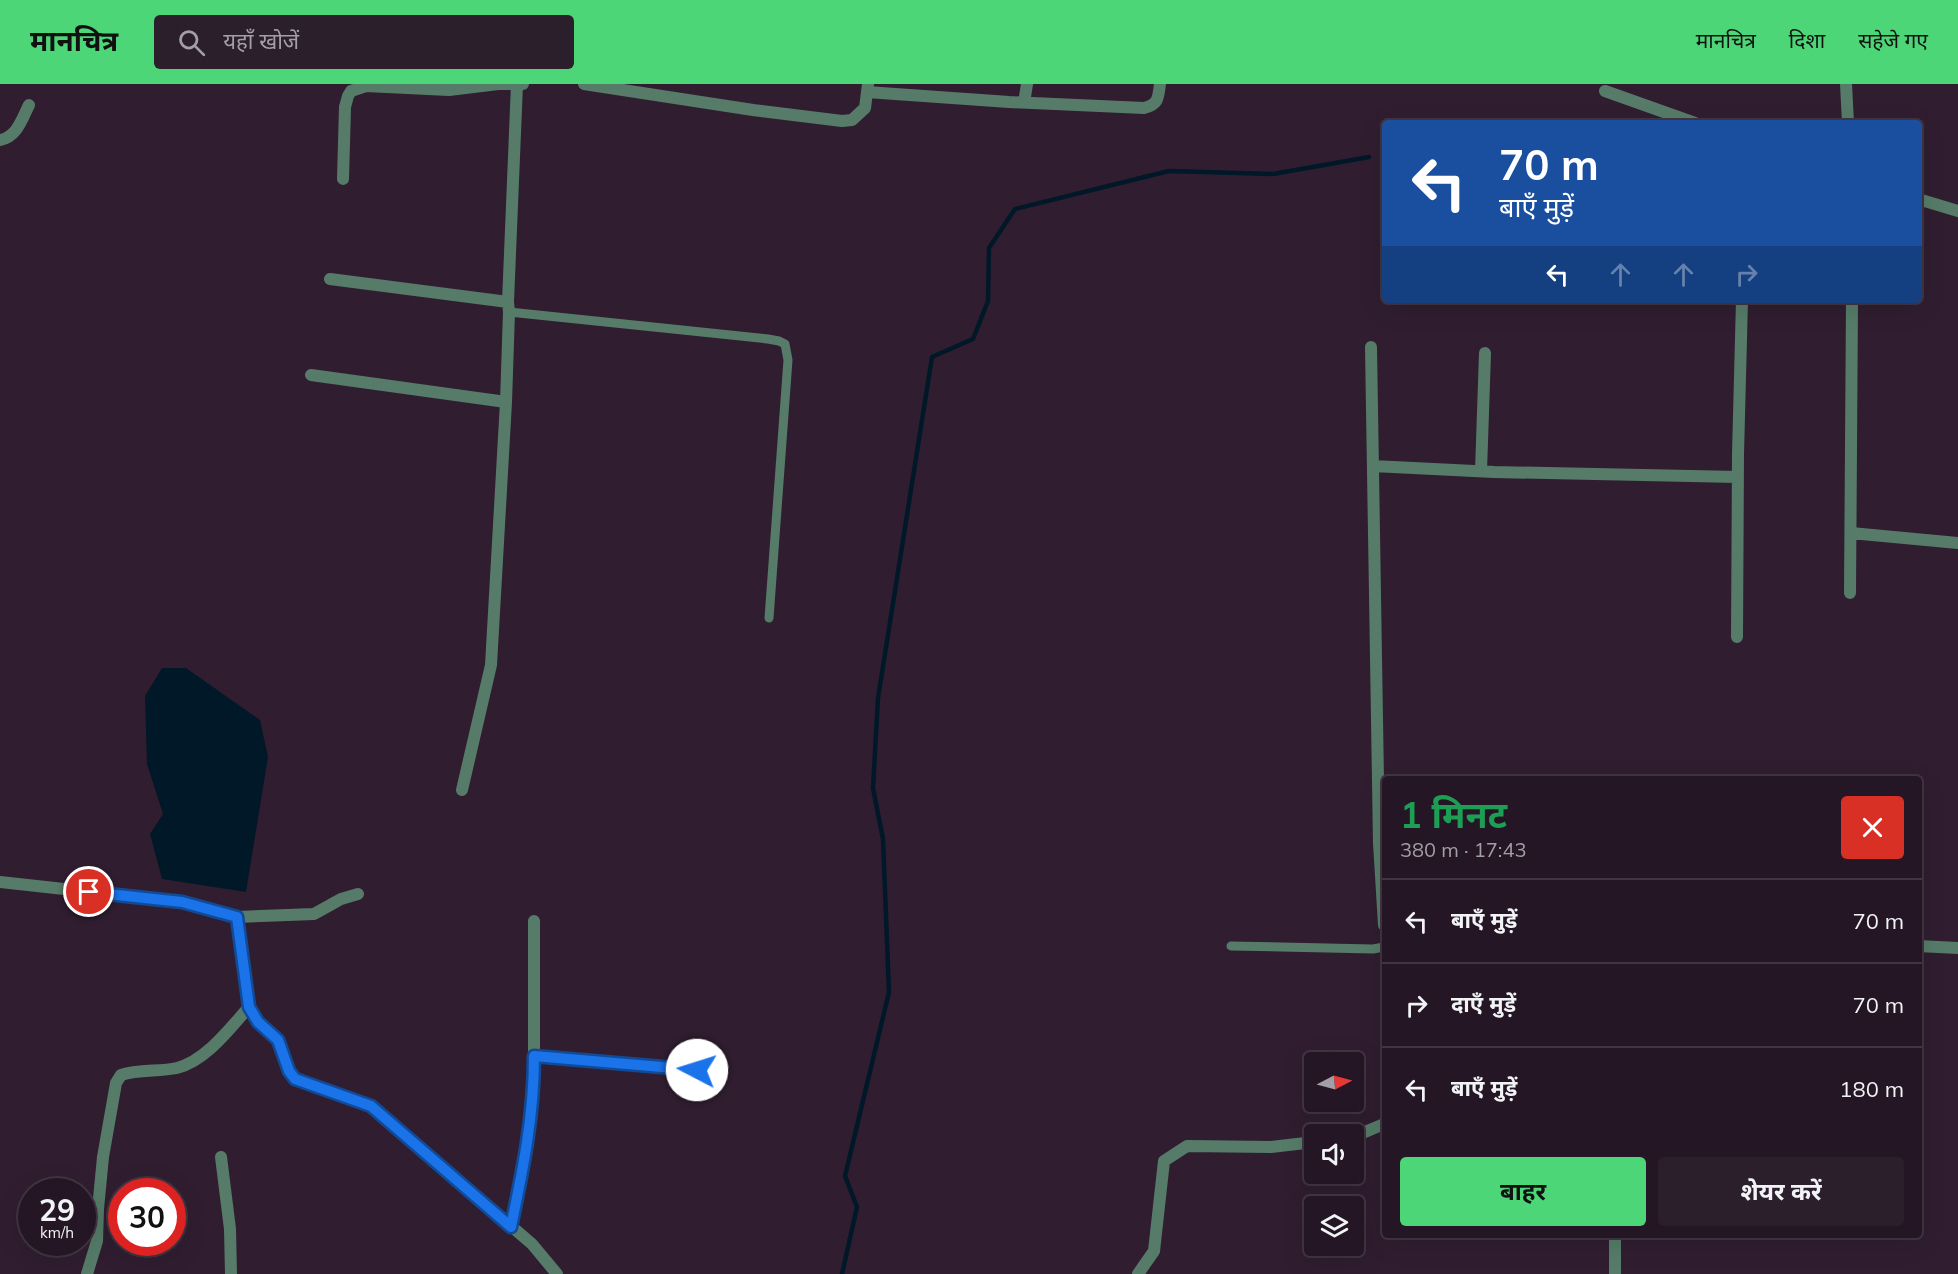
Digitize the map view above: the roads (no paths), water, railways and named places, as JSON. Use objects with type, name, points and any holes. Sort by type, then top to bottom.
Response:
[{"type":"street","points":[[462,790],[491,665],[506,402],[518,84]]},
{"type":"street","points":[[343,179],[345,107],[350,88],[366,86],[449,90],[523,84]]},
{"type":"street","points":[[589,84],[753,110],[842,121],[852,120],[865,108],[867,88],[1024,103],[1144,108],[1156,102],[1160,84]]},
{"type":"street","points":[[1024,103],[1026,84]]},
{"type":"street","points":[[1846,84],[1848,120]]},
{"type":"street","points":[[1605,91],[1687,120]]},
{"type":"street","points":[[0,140],[15,132],[28,105]]},
{"type":"street","points":[[1922,200],[1958,211]]},
{"type":"street","points":[[330,279],[508,307]]},
{"type":"street","points":[[1737,638],[1738,477],[1743,303]]},
{"type":"street","points":[[1850,593],[1852,303]]},
{"type":"street","points":[[1371,347],[1379,843],[1382,892]]},
{"type":"street","points":[[1481,471],[1485,353]]},
{"type":"street","points":[[311,375],[506,402]]},
{"type":"street","points":[[1373,466],[1738,477]]},
{"type":"street","points":[[1851,533],[1958,543]]},
{"type":"street","points":[[0,882],[182,902],[237,917],[314,914],[341,899],[358,894]]},
{"type":"street","points":[[237,917],[249,1007],[258,1022],[278,1040],[289,1071],[295,1079],[371,1106],[532,1244],[557,1274]]},
{"type":"street","points":[[511,1227],[526,1156],[534,1085],[534,921]]},
{"type":"street","points":[[1922,946],[1958,948]]},
{"type":"street","points":[[87,1274],[98,1241],[98,1209],[103,1156],[116,1083],[121,1074],[176,1068],[191,1064],[206,1052],[249,1007]]},
{"type":"street","points":[[534,1056],[697,1070]]},
{"type":"street","points":[[1364,1132],[1382,1125]]},
{"type":"street","points":[[1138,1274],[1154,1251],[1164,1161],[1187,1146],[1271,1147],[1304,1143]]},
{"type":"street","points":[[221,1157],[230,1229],[231,1274]]},
{"type":"street","points":[[1614,1238],[1615,1274]]},
{"type":"lane","points":[[508,307],[768,339],[785,344],[788,360],[769,618]]},
{"type":"lane","points":[[1231,946],[1382,947]]},
{"type":"water","points":[[162,668],[186,668],[260,720],[268,757],[246,892],[162,879],[150,834],[163,814],[147,764],[145,696]]},
{"type":"waterway","points":[[842,1274],[857,1207],[845,1176],[889,992],[883,839],[873,788],[878,698],[932,357],[973,339],[988,301],[989,248],[1015,209],[1169,171],[1273,174],[1369,157]]}]
